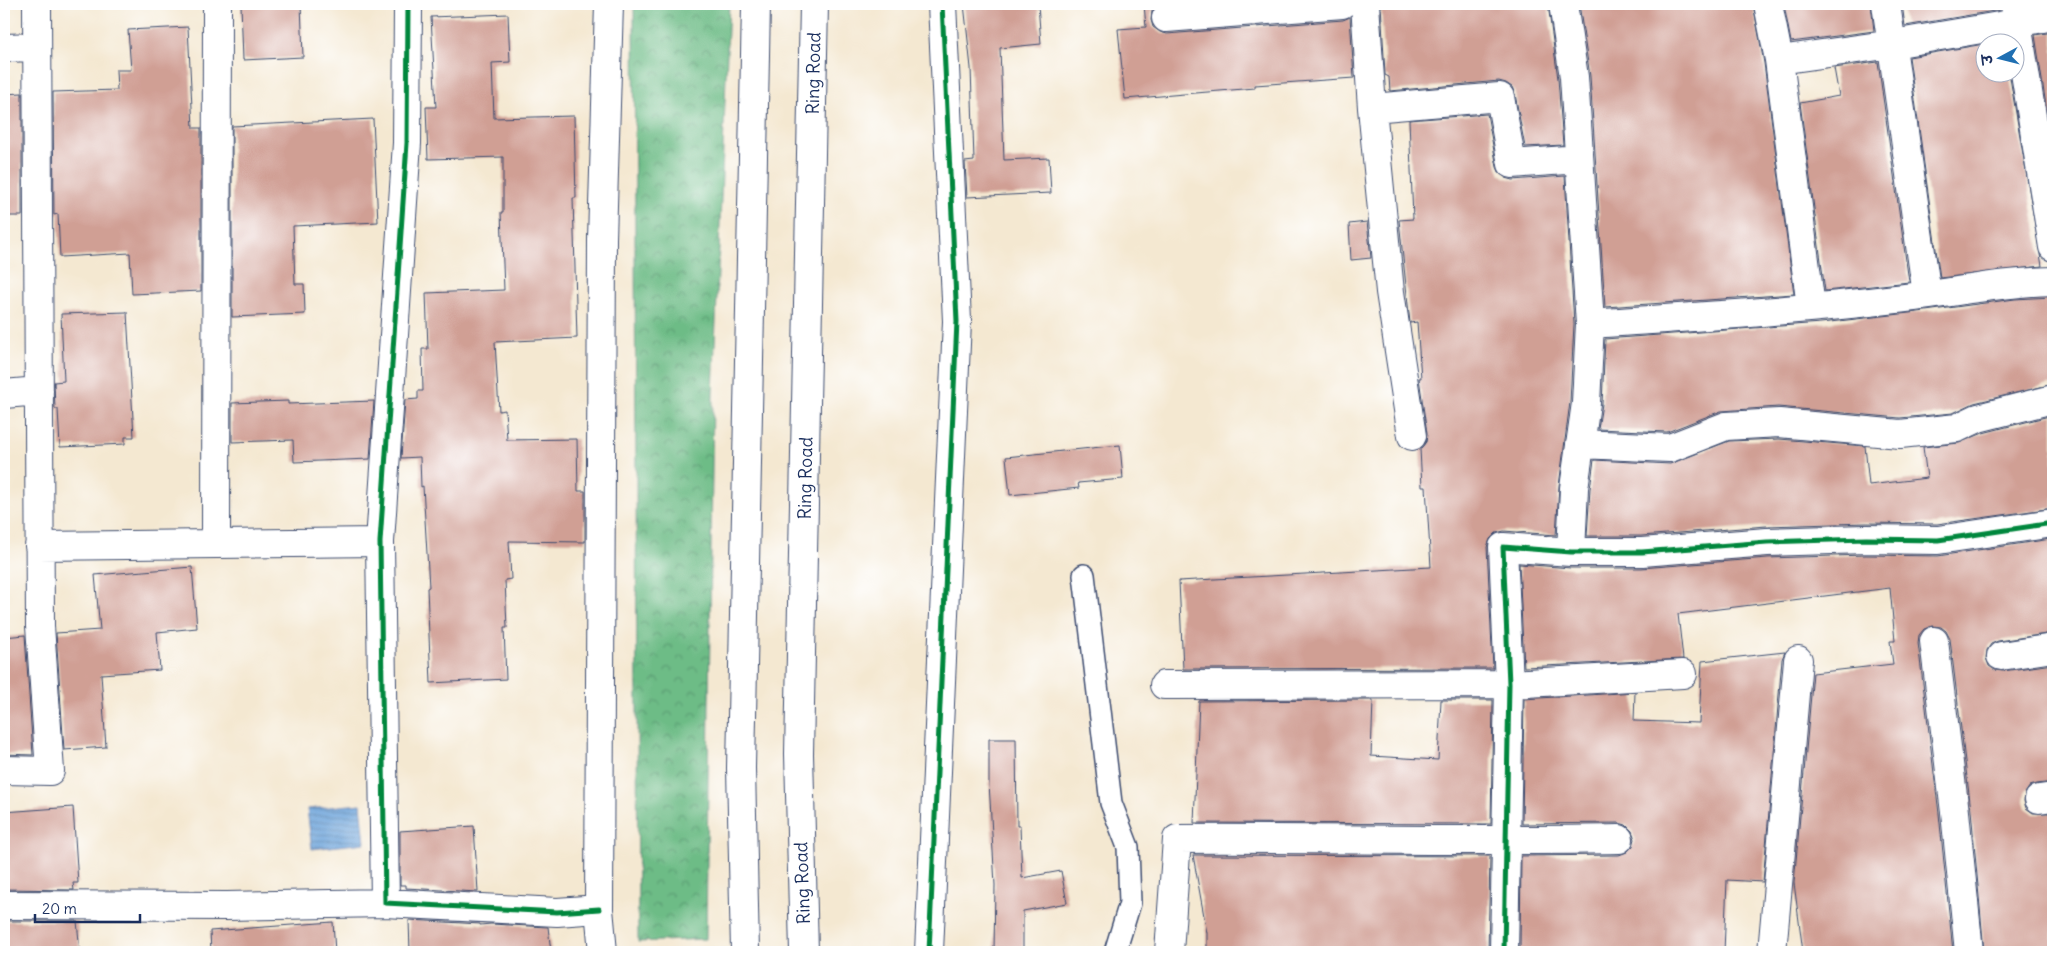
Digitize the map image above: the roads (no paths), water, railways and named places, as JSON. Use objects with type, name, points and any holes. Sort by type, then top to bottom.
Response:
[{"type":"street","points":[[4,770],[50,771],[40,626],[37,4]]},
{"type":"street","points":[[216,544],[217,4]]},
{"type":"street","points":[[385,903],[380,542],[407,144],[408,4]]},
{"type":"street","points":[[603,952],[599,909],[602,249],[609,4]]},
{"type":"street","points":[[745,952],[741,768],[756,4]]},
{"type":"street","name":"Ring Road","points":[[804,952],[799,754],[814,4]]},
{"type":"street","points":[[929,952],[957,321],[942,4]]},
{"type":"street","points":[[1166,18],[1342,4]]},
{"type":"street","points":[[1365,4],[1372,108],[1390,292],[1412,436]]},
{"type":"street","points":[[1563,4],[1574,77],[1590,324],[1586,403],[1574,488],[1571,552]]},
{"type":"street","points":[[1768,4],[1779,60],[1811,307]]},
{"type":"street","points":[[1886,4],[1927,294]]},
{"type":"street","points":[[1779,60],[1893,44],[2016,13],[2053,16]]},
{"type":"street","points":[[2016,13],[2053,247]]},
{"type":"street","points":[[4,48],[37,48]]},
{"type":"street","points":[[1372,108],[1500,97],[1512,164],[1579,159]]},
{"type":"street","points":[[1590,324],[1811,307],[1897,299],[2019,282],[2053,281]]},
{"type":"street","points":[[4,394],[39,391]]},
{"type":"street","points":[[1580,444],[1670,448],[1726,426],[1779,423],[1900,434],[1957,428],[1978,418],[2053,399]]},
{"type":"street","points":[[1504,952],[1509,684],[1503,547],[1571,552],[1642,552],[1767,542],[1866,539],[1938,540],[2053,523]]},
{"type":"street","points":[[39,546],[380,542]]},
{"type":"street","points":[[1934,641],[1955,812],[1969,952]]},
{"type":"street","points":[[2001,656],[2053,648]]},
{"type":"street","points":[[1772,952],[1798,660]]},
{"type":"street","points":[[1164,685],[1509,684],[1684,674]]},
{"type":"street","points":[[1169,952],[1177,839],[1287,838],[1506,841],[1619,839]]},
{"type":"street","points":[[4,905],[227,906],[385,903],[557,912],[599,909]]},
{"type":"lane","points":[[1084,575],[1111,803],[1128,847],[1130,903],[1115,952]]},
{"type":"water","points":[[361,804],[365,843],[312,849],[307,809]]}]
